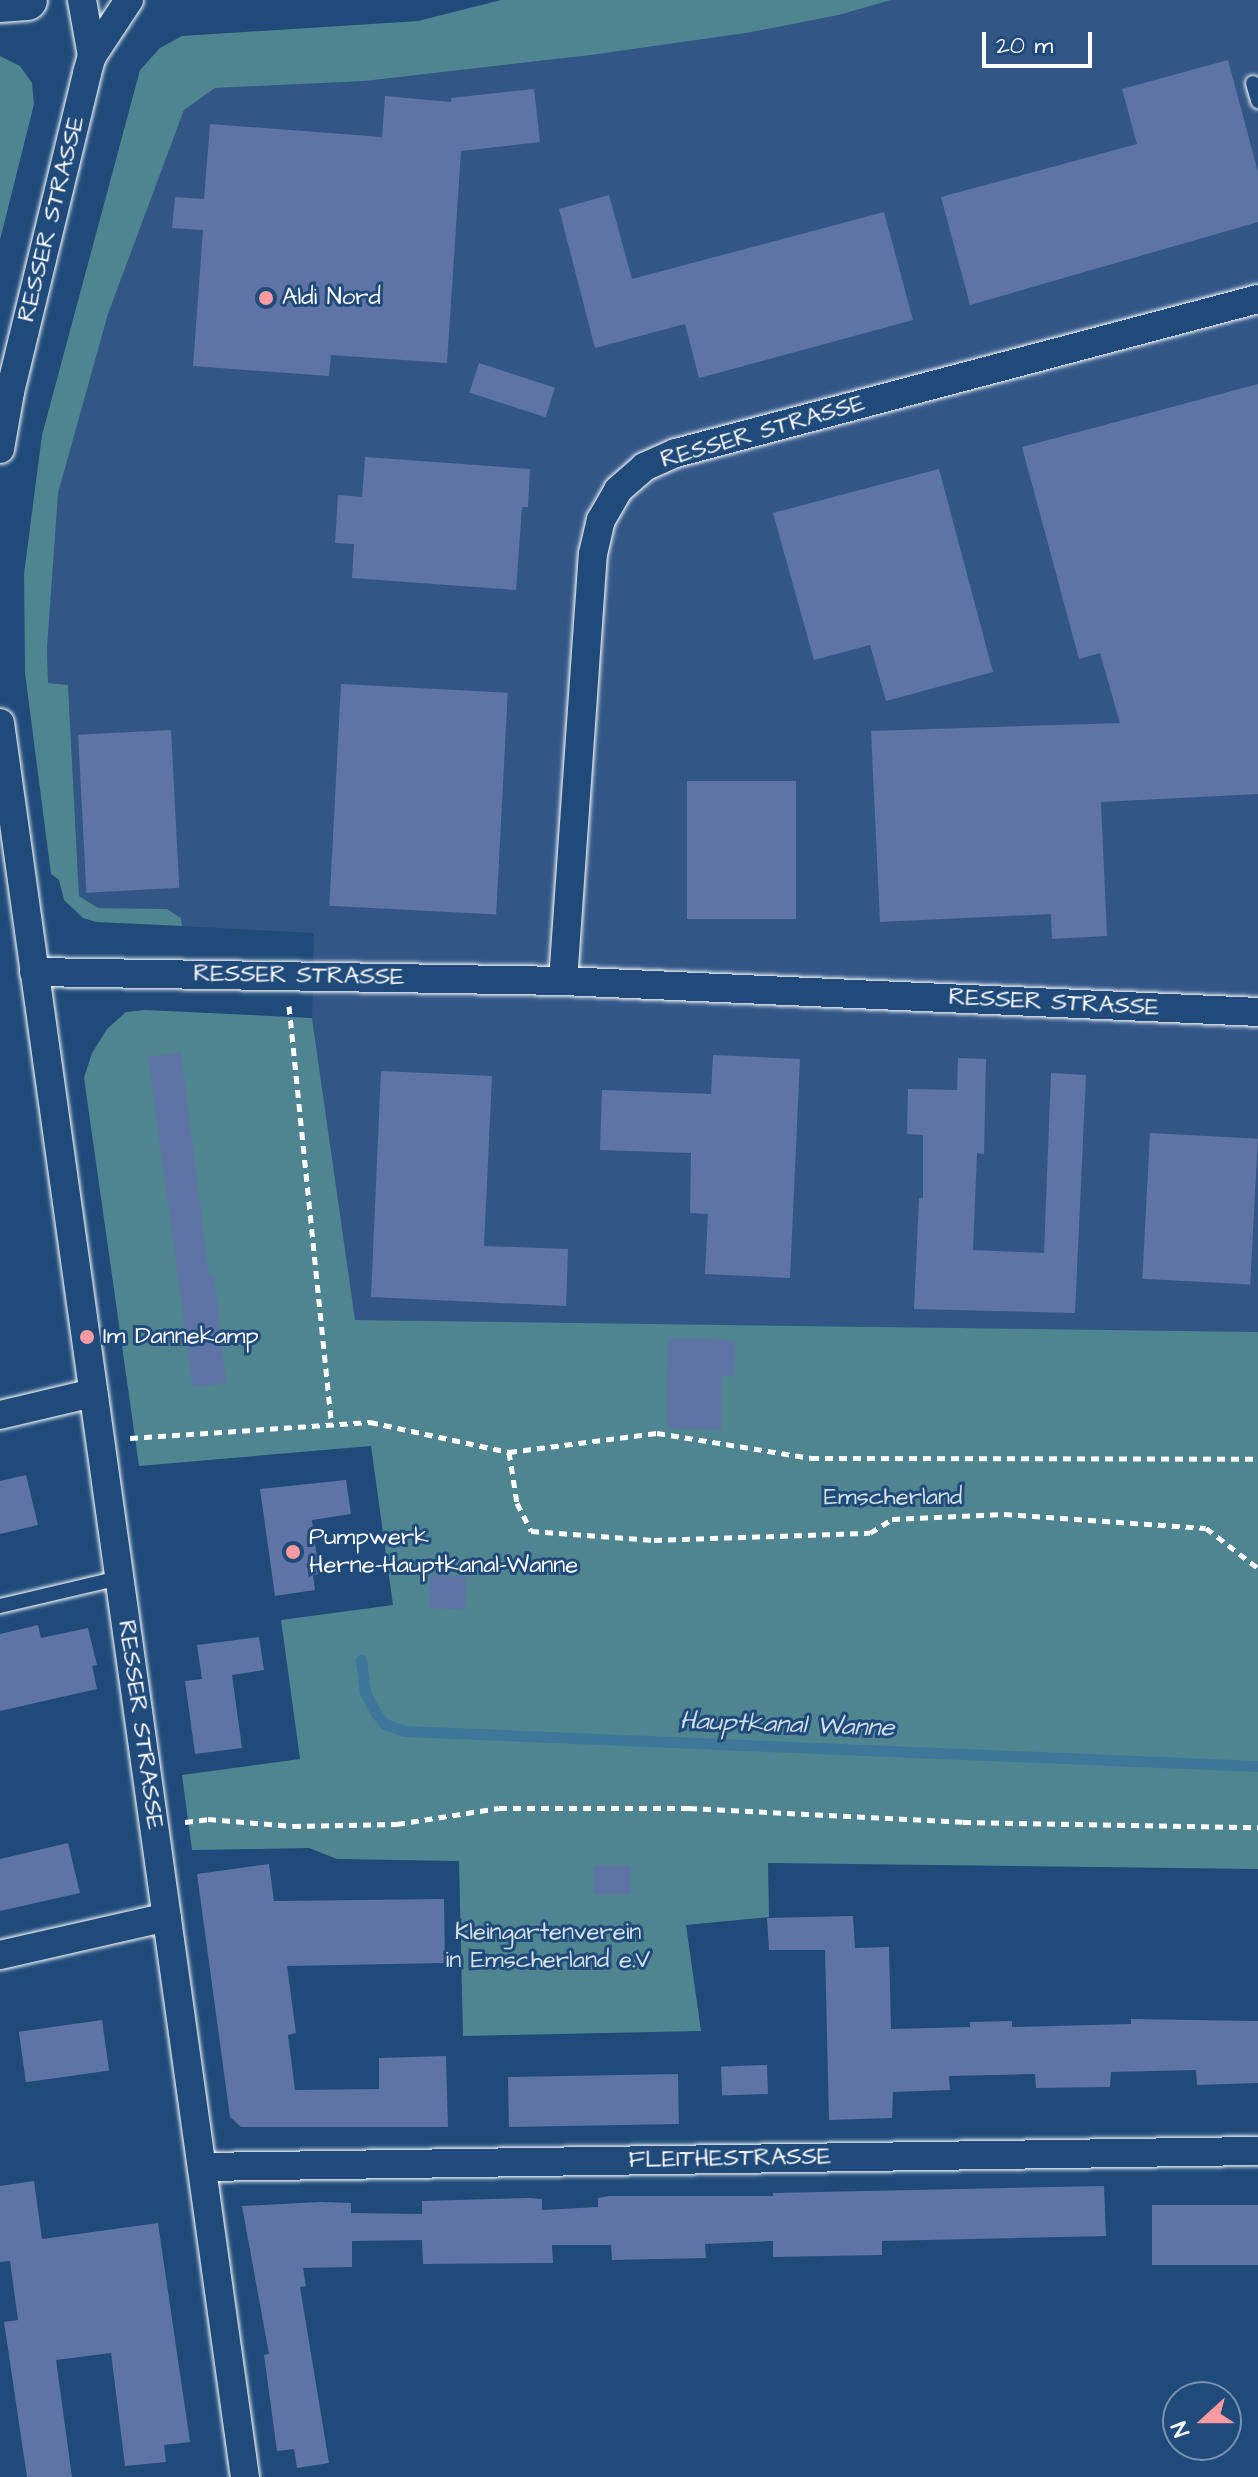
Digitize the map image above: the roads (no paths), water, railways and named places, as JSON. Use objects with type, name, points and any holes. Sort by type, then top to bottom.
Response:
[{"type":"main road","points":[[0,2],[27,0]]},
{"type":"street","points":[[82,0],[92,56]]},
{"type":"street","name":"RESSER STRASSE","points":[[0,449],[10,392],[92,56],[129,0]]},
{"type":"street","name":"RESSER STRASSE","points":[[563,981],[593,554],[601,520],[618,490],[644,467],[676,453],[1258,299]]},
{"type":"street","name":"RESSER STRASSE","points":[[0,723],[8,835],[34,972],[245,2477]]},
{"type":"street","name":"RESSER STRASSE","points":[[34,972],[563,981],[1258,1012]]},
{"type":"street","points":[[0,1415],[93,1393]]},
{"type":"street","points":[[0,1955],[167,1917]]},
{"type":"street","name":"FLEITHESTRASSE","points":[[202,2167],[1258,2151]]},
{"type":"lane","points":[[1253,83],[1258,101]]},
{"type":"lane","points":[[0,1606],[119,1578]]},
{"type":"waterway","name":"Hauptkanal Wanne","points":[[361,1660],[365,1692],[375,1712],[385,1724],[404,1731],[1258,1766]]},
{"type":"place","name":"Aldi Nord","points":[[266,298]]},
{"type":"place","name":"Im Dannekamp","points":[[87,1337]]},
{"type":"place","name":"Pumpwerk Herne-Hauptkanal-Wanne","points":[[293,1552]]},
{"type":"park label","name":"Emscherland","points":[[893,1498]]},
{"type":"park label","name":"Kleingartenverein in Emscherland e.V","points":[[548,1947]]}]
